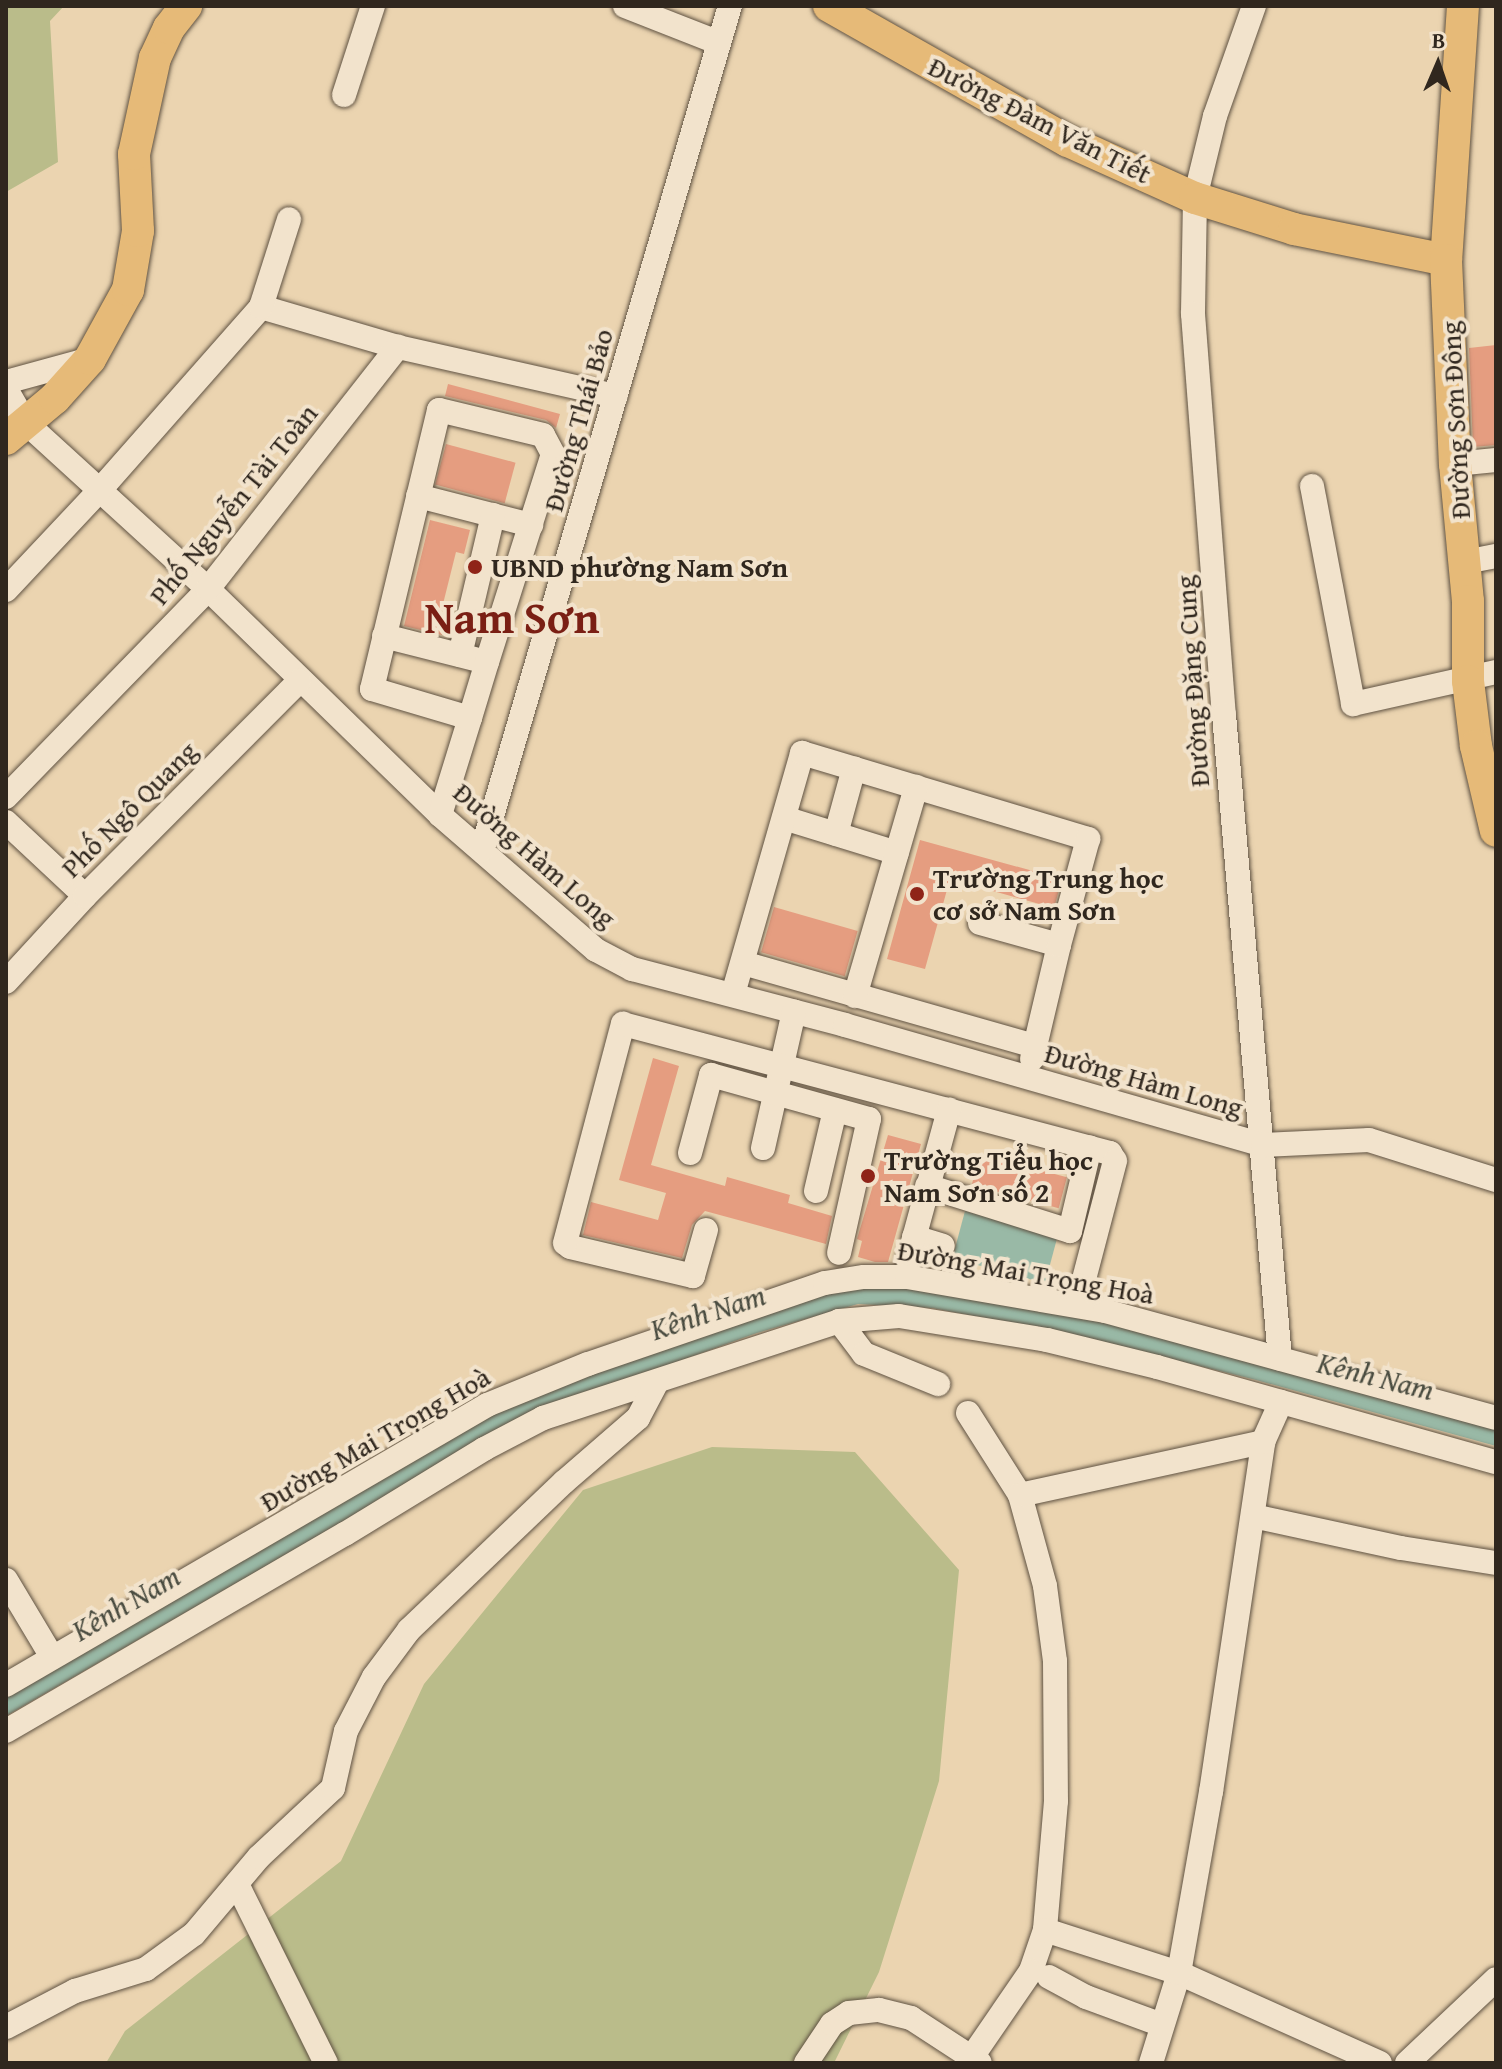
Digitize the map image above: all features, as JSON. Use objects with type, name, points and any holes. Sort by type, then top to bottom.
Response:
[{"type":"main road","points":[[16,430],[55,398],[90,359],[128,290],[138,231],[137,141],[155,58],[169,28],[186,6]]},
{"type":"main road","name":"Đường Đàm Văn Tiết","points":[[829,6],[1068,141],[1195,198],[1294,229],[1446,260]]},
{"type":"main road","name":"Đường Sơn Đông","points":[[1463,6],[1446,260],[1455,464],[1465,562],[1482,676],[1485,736],[1496,831]]},
{"type":"street","points":[[344,95],[373,6]]},
{"type":"street","points":[[625,6],[717,42]]},
{"type":"street","name":"Đường Thái Bảo","points":[[482,850],[730,6]]},
{"type":"street","name":"Đường Đặng Cung","points":[[1254,6],[1215,116],[1195,198],[1195,359],[1280,1359]]},
{"type":"street","points":[[6,590],[99,491],[261,307],[289,219]]},
{"type":"street","points":[[261,307],[398,347],[616,396]]},
{"type":"street","name":"Phố Nguyễn Tài Toàn","points":[[6,797],[208,589],[398,347]]},
{"type":"street","points":[[6,382],[90,359]]},
{"type":"street","name":"Đường Hàm Long","points":[[6,389],[16,430],[99,491],[208,589],[299,681],[440,815],[596,950],[632,969],[794,1011],[1263,1145],[1369,1140],[1496,1180]]},
{"type":"street","points":[[440,815],[553,454],[543,435],[439,410],[372,689],[470,718]]},
{"type":"street","points":[[1455,464],[1496,460]]},
{"type":"street","points":[[1312,486],[1353,704],[1482,676]]},
{"type":"street","points":[[418,496],[531,525]]},
{"type":"street","points":[[460,655],[493,515]]},
{"type":"street","points":[[1465,562],[1496,556]]},
{"type":"street","points":[[384,636],[487,662]]},
{"type":"street","name":"Phố Ngô Quang","points":[[6,982],[85,896],[299,681]]},
{"type":"street","points":[[733,994],[802,753],[1088,839],[1027,1077]]},
{"type":"street","points":[[836,834],[854,768]]},
{"type":"street","points":[[855,996],[916,787]]},
{"type":"street","points":[[784,818],[897,853]]},
{"type":"street","points":[[6,822],[85,896]]},
{"type":"street","points":[[980,923],[1059,945]]},
{"type":"street","points":[[743,963],[1035,1046]]},
{"type":"street","points":[[763,1148],[794,1011]]},
{"type":"street","points":[[706,1230],[693,1276],[570,1247],[565,1243],[623,1024],[1110,1153],[1115,1161],[1084,1279]]},
{"type":"street","points":[[690,1153],[711,1075],[869,1119],[839,1253]]},
{"type":"street","points":[[816,1191],[835,1110]]},
{"type":"street","points":[[943,1246],[911,1248],[949,1110]]},
{"type":"street","points":[[927,1186],[1070,1231],[1090,1147]]},
{"type":"street","name":"Đường Mai Trọng Hoà","points":[[6,1685],[487,1405],[588,1364],[810,1286],[864,1277],[920,1279],[1105,1311],[1496,1418]]},
{"type":"street","points":[[6,1731],[516,1431],[555,1414],[839,1321],[899,1316],[1047,1340],[1496,1462]]},
{"type":"street","points":[[839,1321],[864,1354],[938,1384]]},
{"type":"street","points":[[6,2027],[75,1991],[146,1969],[194,1934],[259,1857],[333,1788],[346,1731],[374,1677],[409,1630],[564,1482],[638,1418],[657,1382]]},
{"type":"street","points":[[1151,2063],[1179,1973],[1211,1792],[1263,1442],[1281,1402]]},
{"type":"street","points":[[806,2063],[832,2024],[849,2013],[865,2010],[911,2018],[976,2060],[1031,1971],[1045,1930],[1056,1801],[1055,1661],[1045,1586],[1020,1495],[968,1413]]},
{"type":"street","points":[[1020,1495],[1263,1442]]},
{"type":"street","points":[[1253,1516],[1401,1548],[1496,1563]]},
{"type":"street","points":[[6,1580],[52,1657]]},
{"type":"street","points":[[237,1884],[326,2063]]},
{"type":"street","points":[[1045,1930],[1179,1973],[1380,2063]]},
{"type":"street","points":[[1049,1977],[1086,1997],[1162,2025]]},
{"type":"street","points":[[1407,2063],[1496,1979]]},
{"type":"green space","points":[[6,6],[64,6],[50,21],[58,162],[6,192]]},
{"type":"green space","points":[[712,1447],[855,1452],[959,1570],[939,1781],[879,1972],[834,2063],[106,2063],[125,2031],[341,1861],[424,1684],[583,1490]]},
{"type":"shaded area","points":[[965,1211],[1058,1236],[1045,1283],[952,1258]]},
{"type":"shaded area","name":"Kênh Nam","points":[[902,1285],[1141,1330],[1496,1427],[1496,1446],[1256,1380],[1083,1337],[932,1308],[858,1304],[757,1333],[624,1381],[363,1510],[6,1716],[6,1694],[515,1400],[813,1293]]},
{"type":"building","points":[[1496,345],[1496,445],[1473,447],[1469,348]]},
{"type":"building","points":[[448,384],[560,414],[556,428],[546,420],[445,396]]},
{"type":"building","points":[[446,444],[516,463],[505,503],[435,485]]},
{"type":"building","points":[[430,520],[470,530],[464,554],[456,552],[438,624],[444,625],[442,635],[404,626]]},
{"type":"building","points":[[920,840],[1062,879],[1054,908],[950,879],[925,969],[887,959]]},
{"type":"building","points":[[774,907],[858,931],[845,976],[761,952]]},
{"type":"building","points":[[653,1058],[679,1066],[651,1165],[725,1186],[727,1177],[790,1195],[788,1203],[832,1216],[826,1244],[705,1211],[692,1225],[682,1258],[583,1235],[591,1202],[658,1220],[666,1193],[619,1180]]},
{"type":"building","points":[[888,1135],[921,1144],[888,1262],[875,1262],[858,1257],[862,1241],[857,1239]]},
{"type":"building","points":[[980,1154],[1067,1177],[1059,1208],[972,1185]]},
{"type":"place","name":"UBND phường Nam Sơn","points":[[475,567]]},
{"type":"place","name":"Trường Trung học cơ sở Nam Sơn","points":[[917,894]]},
{"type":"place","name":"Trường Tiểu học Nam Sơn số 2","points":[[868,1176]]},
{"type":"district","name":"Nam Sơn","points":[[512,617]]}]
